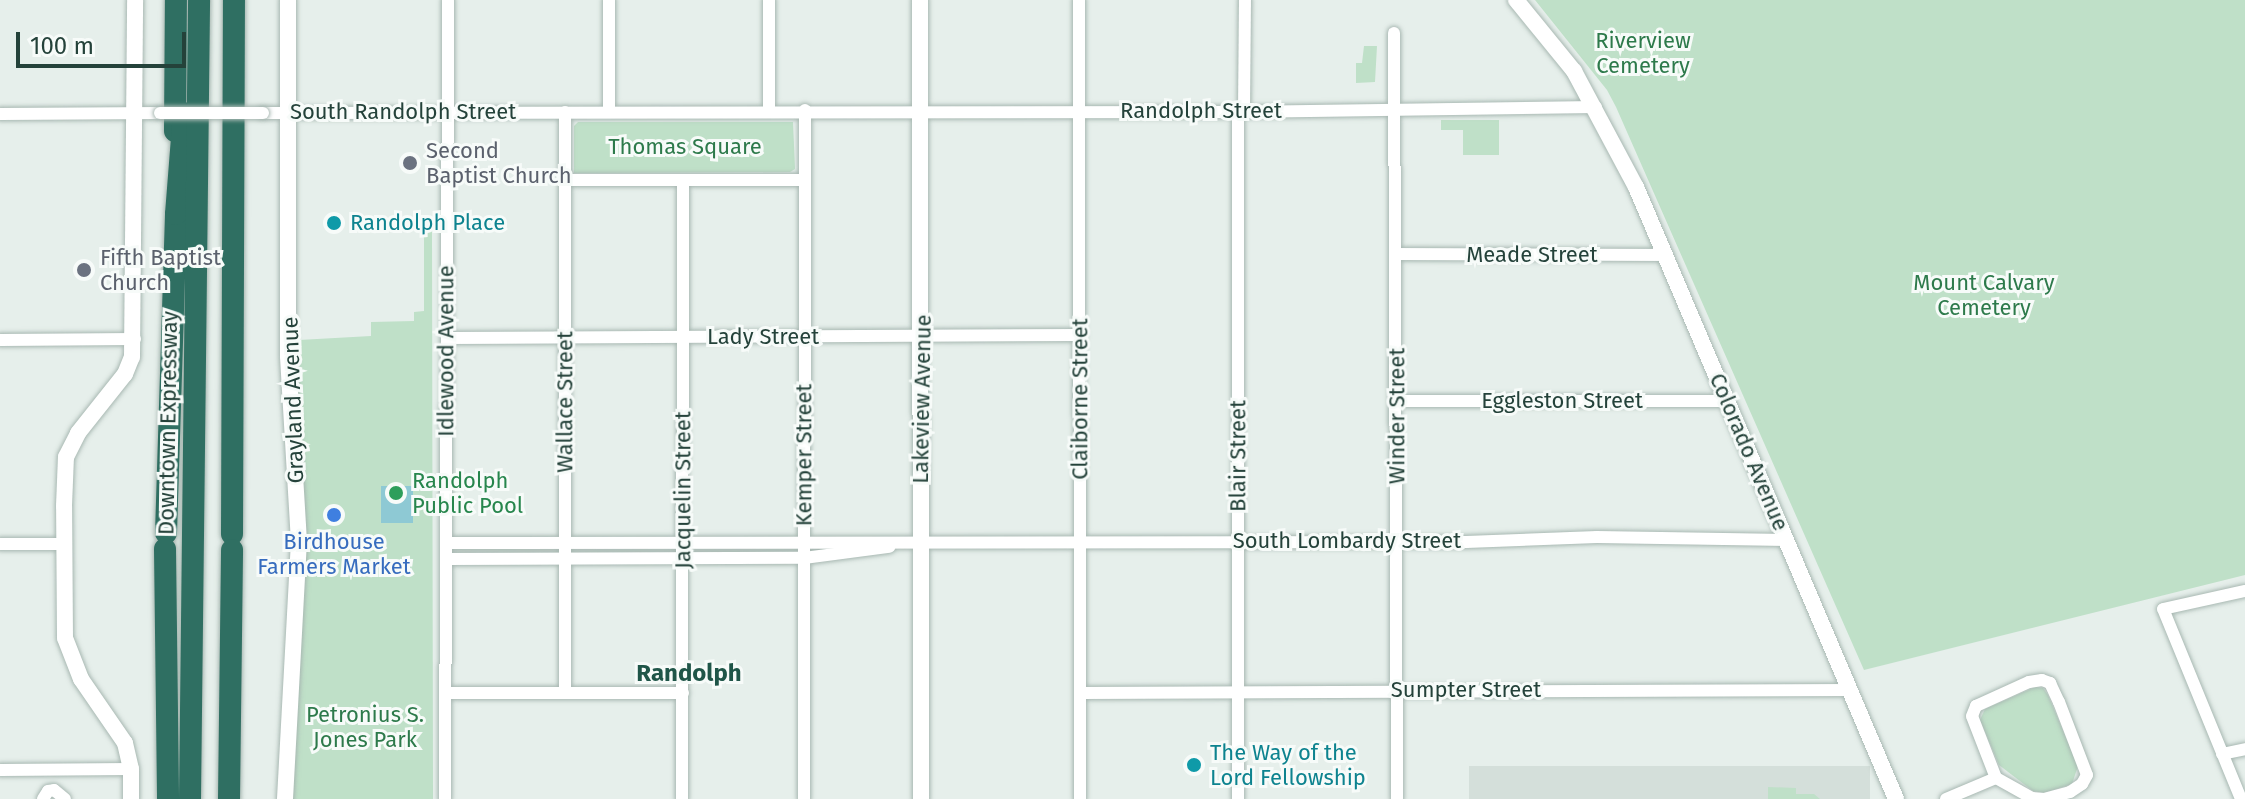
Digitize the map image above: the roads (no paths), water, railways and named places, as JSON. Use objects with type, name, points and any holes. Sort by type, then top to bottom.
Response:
[{"type":"highway","points":[[168,799],[166,541],[176,214],[176,0]]},
{"type":"highway","points":[[176,214],[184,132],[186,0]]},
{"type":"highway","name":"Downtown Expressway","points":[[190,799],[199,0]]},
{"type":"highway","points":[[229,799],[234,0]]},
{"type":"highway","points":[[230,749],[238,799]]},
{"type":"street","points":[[131,799],[131,769],[125,743],[81,679],[65,638],[64,544],[66,457],[78,433],[125,374],[135,339],[135,0]]},
{"type":"street","name":"Grayland Avenue","points":[[285,799],[299,542],[288,356],[288,0]]},
{"type":"street","name":"Idlewood Avenue","points":[[445,799],[448,0]]},
{"type":"street","points":[[609,0],[609,111]]},
{"type":"street","points":[[769,0],[769,112]]},
{"type":"street","name":"Lakeview Avenue","points":[[920,0],[923,336],[914,543],[921,799]]},
{"type":"street","name":"Claiborne Street","points":[[1079,0],[1080,799]]},
{"type":"street","name":"Blair Street","points":[[1238,799],[1241,112],[1245,0]]},
{"type":"street","name":"Colorado Avenue","points":[[1516,0],[1548,35],[1596,107],[1666,255],[1896,799]]},
{"type":"street","name":"Winder Street","points":[[1394,33],[1398,254],[1397,799]]},
{"type":"street","name":"Randolph Street","points":[[805,110],[1241,112],[1596,107]]},
{"type":"street","name":"South Randolph Street","points":[[0,114],[805,110]]},
{"type":"street","name":"Kemper Street","points":[[804,799],[805,110]]},
{"type":"street","name":"Wallace Street","points":[[565,112],[565,692]]},
{"type":"street","points":[[566,180],[805,180]]},
{"type":"street","name":"Jacquelin Street","points":[[682,799],[683,180]]},
{"type":"street","name":"Meade Street","points":[[1398,254],[1666,255]]},
{"type":"street","name":"Lady Street","points":[[447,338],[1080,335]]},
{"type":"street","points":[[0,340],[135,339]]},
{"type":"street","name":"Eggleston Street","points":[[1397,401],[1726,401]]},
{"type":"street","name":"South Lombardy Street","points":[[446,543],[1397,541],[1597,537],[1787,540]]},
{"type":"street","name":"South Lombardy Street","points":[[446,559],[804,558],[914,543]]},
{"type":"street","points":[[0,544],[64,544]]},
{"type":"street","points":[[2241,799],[2163,609],[2245,591]]},
{"type":"street","points":[[2042,680],[2050,683],[2087,775],[2082,784],[2058,796],[2032,798],[1996,778],[1975,727],[1972,716],[1976,706],[2029,682],[2042,680]]},
{"type":"street","name":"Sumpter Street","points":[[1080,693],[1851,690]]},
{"type":"street","points":[[445,693],[683,693]]},
{"type":"street","points":[[2222,754],[2245,749]]},
{"type":"street","points":[[54,769],[54,790]]},
{"type":"street","points":[[0,770],[131,769]]},
{"type":"street","points":[[1946,799],[1996,778]]},
{"type":"street","points":[[43,799],[48,791],[54,790],[65,799]]},
{"type":"water","points":[[381,486],[413,486],[413,523],[381,523]]},
{"type":"place","name":"Second Baptist Church","points":[[410,163]]},
{"type":"place","name":"Randolph Place","points":[[334,223]]},
{"type":"place","name":"Fifth Baptist Church","points":[[84,270]]},
{"type":"place","name":"Randolph Public Pool","points":[[396,493]]},
{"type":"place","name":"Birdhouse Farmers Market","points":[[334,515]]},
{"type":"place","name":"The Way of the Lord Fellowship","points":[[1194,765]]},
{"type":"district","name":"Randolph","points":[[689,674]]},
{"type":"park label","name":"Riverview Cemetery","points":[[1643,52]]},
{"type":"park label","name":"Thomas Square","points":[[685,147]]},
{"type":"park label","name":"Mount Calvary Cemetery","points":[[1984,294]]},
{"type":"park label","name":"Petronius S. Jones Park","points":[[365,726]]}]
